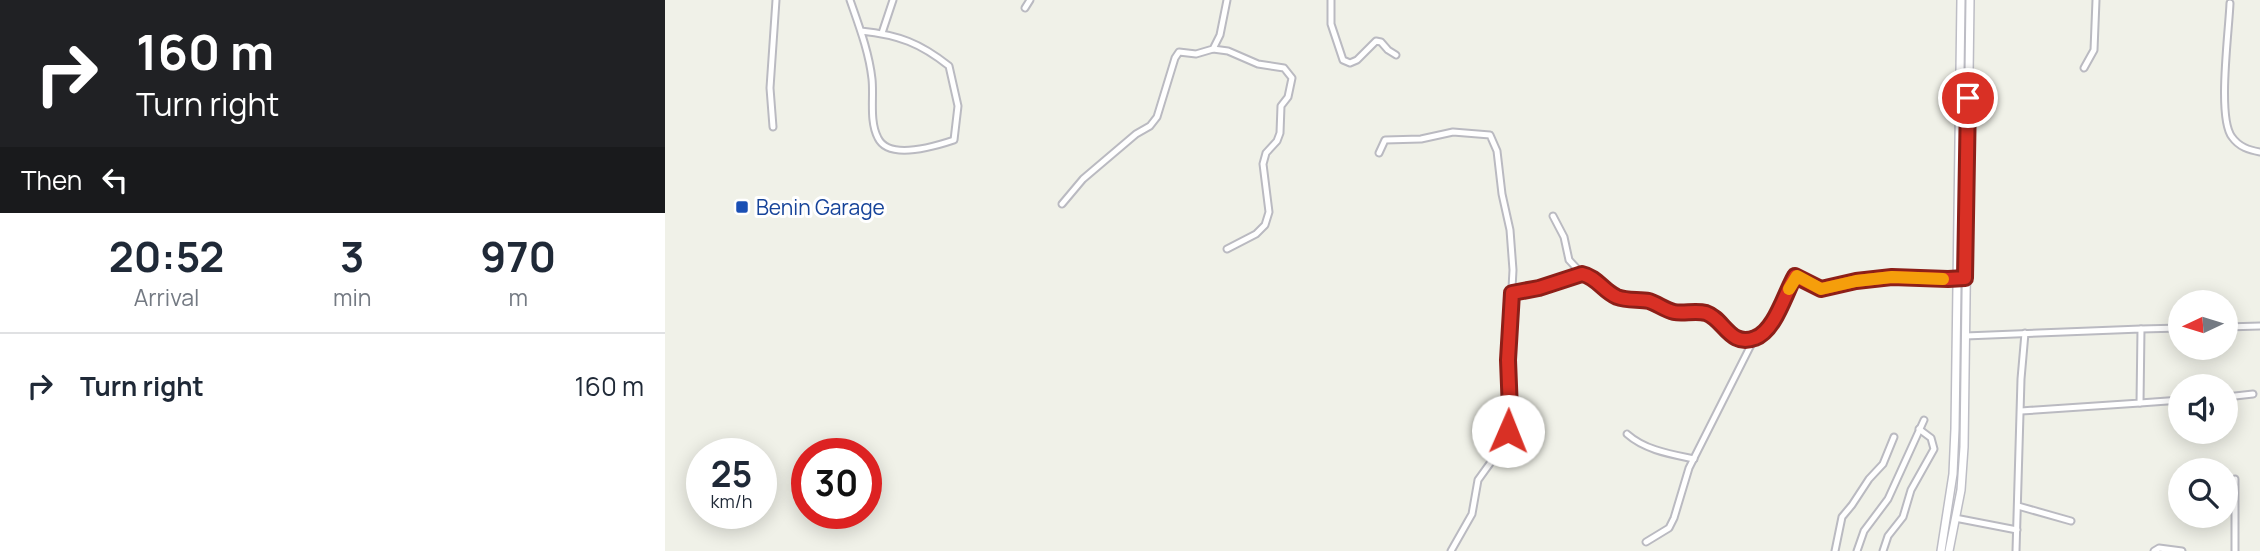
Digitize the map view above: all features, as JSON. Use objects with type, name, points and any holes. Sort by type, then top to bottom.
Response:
[{"type":"main road","points":[[1941,551],[1953,474],[1961,278],[1964,48],[1961,0]]},
{"type":"main road","points":[[1964,48],[1970,0]]},
{"type":"main road","points":[[1949,551],[1961,489],[1964,447],[1965,336],[1961,278]]},
{"type":"street","points":[[773,127],[770,88],[776,0]]},
{"type":"street","points":[[851,0],[870,69],[877,138],[892,148],[907,151],[954,139],[958,106],[949,66],[915,42],[882,33],[861,32]]},
{"type":"street","points":[[882,33],[893,0]]},
{"type":"street","points":[[1025,8],[1030,0]]},
{"type":"street","points":[[1213,48],[1220,35],[1227,0]]},
{"type":"street","points":[[1331,0],[1331,24],[1343,60],[1357,60],[1375,41],[1381,42],[1396,55]]},
{"type":"street","points":[[2084,68],[2094,50],[2096,0]]},
{"type":"street","points":[[2231,3],[2225,89],[2227,126],[2231,136],[2239,144],[2260,152]]},
{"type":"street","points":[[1062,204],[1083,179],[1136,134],[1150,126],[1157,117],[1178,52],[1196,54],[1213,48],[1229,51],[1258,64],[1284,68],[1292,78],[1288,97],[1281,106],[1280,133],[1277,141],[1266,153],[1263,164],[1269,212],[1265,225],[1257,234],[1227,250]]},
{"type":"street","points":[[1379,153],[1385,140],[1421,139],[1453,132],[1492,137],[1497,151],[1510,230],[1512,293],[1508,431],[1496,455],[1478,480],[1472,514],[1451,551]]},
{"type":"street","points":[[1553,216],[1564,237],[1567,257],[1582,274]]},
{"type":"street","points":[[1512,293],[1539,288],[1582,274],[1592,276],[1608,292],[1618,297],[1648,301],[1671,311],[1709,314],[1734,337],[1754,339]]},
{"type":"street","points":[[1646,542],[1669,528],[1694,459],[1754,339],[1768,328],[1795,276],[1821,289],[1892,277],[1961,278]]},
{"type":"street","points":[[2238,327],[2260,326]]},
{"type":"street","points":[[1965,336],[2168,328]]},
{"type":"street","points":[[2140,403],[2141,329]]},
{"type":"street","points":[[2016,551],[2025,333]]},
{"type":"street","points":[[2238,396],[2253,394]]},
{"type":"street","points":[[2021,411],[2168,401]]},
{"type":"street","points":[[1857,551],[1864,531],[1888,499],[1924,420]]},
{"type":"street","points":[[1883,551],[1888,536],[1903,517],[1911,490],[1934,449],[1931,438],[1919,429]]},
{"type":"street","points":[[1627,434],[1642,445],[1694,459]]},
{"type":"street","points":[[1836,551],[1842,517],[1883,464],[1894,437]]},
{"type":"street","points":[[2018,506],[2071,521]]},
{"type":"street","points":[[1955,518],[2017,530]]},
{"type":"street","points":[[2235,528],[2235,551]]},
{"type":"street","points":[[2154,551],[2159,548],[2182,551]]},
{"type":"slow traffic","points":[[1789,289],[1795,276],[1821,289],[1892,277],[1943,279]]},
{"type":"place","name":"Benin Garage","points":[[742,207]]},
{"type":"route","points":[[1508,431],[1512,293],[1586,274],[1618,297],[1648,301],[1671,311],[1709,314],[1734,337],[1747,340],[1754,339],[1768,328],[1795,276],[1821,289],[1892,277],[1965,278],[1968,98]]}]
